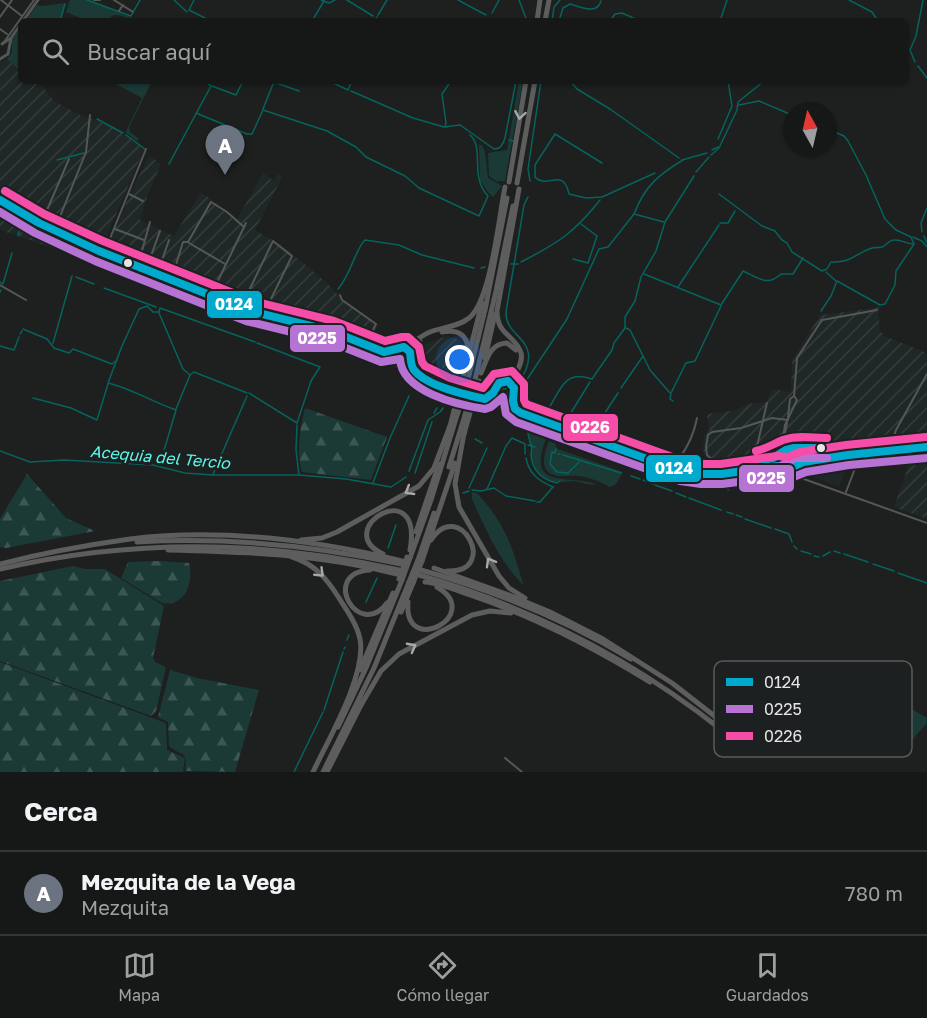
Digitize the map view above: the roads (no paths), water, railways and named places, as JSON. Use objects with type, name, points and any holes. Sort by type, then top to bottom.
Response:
[{"type":"highway","points":[[537,18],[540,0]]},
{"type":"highway","points":[[546,18],[549,0]]},
{"type":"highway","points":[[468,361],[507,184],[525,84]]},
{"type":"highway","points":[[481,373],[499,301],[534,84]]},
{"type":"highway","points":[[325,772],[374,668],[410,570],[485,310],[507,184]]},
{"type":"highway","points":[[314,772],[366,668],[439,500],[477,381],[518,186]]},
{"type":"highway","points":[[0,200],[56,226],[81,242],[101,248],[116,258],[138,264],[162,276],[250,310],[266,312],[369,343],[393,359],[396,364],[458,390]]},
{"type":"highway","points":[[380,351],[394,351],[428,333],[468,319],[478,307],[484,290]]},
{"type":"highway","points":[[499,301],[499,325],[516,344],[521,355],[521,363],[513,380],[515,409]]},
{"type":"highway","points":[[402,366],[411,358],[413,347],[424,338],[436,333],[452,331],[460,333],[469,347],[466,378]]},
{"type":"highway","points":[[477,381],[492,349],[502,343],[510,344],[516,349],[519,358],[512,374],[499,383],[496,390],[484,399]]},
{"type":"highway","points":[[402,346],[407,348],[418,374]]},
{"type":"highway","points":[[393,359],[394,351]]},
{"type":"highway","points":[[505,381],[513,386]]},
{"type":"highway","points":[[496,390],[502,399],[521,413],[682,471],[719,470],[879,446],[926,446]]},
{"type":"highway","points":[[478,397],[502,399],[513,394]]},
{"type":"highway","points":[[271,539],[307,540],[329,535],[408,492],[425,480],[434,468],[456,412]]},
{"type":"highway","points":[[467,415],[455,484],[457,498],[463,515],[503,582],[515,592],[550,612],[627,652],[676,687],[714,719]]},
{"type":"highway","points":[[410,550],[450,426]]},
{"type":"highway","points":[[426,549],[464,433]]},
{"type":"highway","points":[[807,457],[926,446]]},
{"type":"highway","points":[[652,460],[697,471]]},
{"type":"highway","points":[[410,550],[410,570],[410,592],[407,608],[412,621],[425,629],[441,626],[451,614],[450,600],[442,589],[425,582],[410,570],[393,559],[378,552],[369,541],[370,524],[378,514],[393,511],[406,518],[412,529],[410,550]]},
{"type":"highway","points":[[410,570],[385,606],[373,613],[359,612],[348,603],[346,586],[353,575],[362,570],[410,570],[434,568],[450,571],[465,567],[473,555],[472,541],[463,530],[449,527],[436,533],[410,570]]},
{"type":"highway","points":[[103,545],[130,539],[240,536],[335,547],[393,559]]},
{"type":"highway","points":[[0,564],[59,551],[171,540],[239,541],[322,549],[483,589],[554,618],[611,647],[676,687]]},
{"type":"highway","points":[[0,570],[100,551],[201,546],[291,551],[410,570],[490,598],[555,625],[625,662],[714,721]]},
{"type":"highway","points":[[0,570],[99,552],[155,549],[267,552],[307,556],[382,570]]},
{"type":"highway","points":[[267,552],[294,558],[314,567],[325,577],[346,609],[358,632],[361,646],[360,661],[350,690]]},
{"type":"highway","points":[[434,568],[550,612]]},
{"type":"highway","points":[[425,582],[496,604],[557,632],[615,661],[694,708]]},
{"type":"highway","points":[[314,772],[394,591]]},
{"type":"highway","points":[[361,705],[410,592]]},
{"type":"highway","points":[[325,772],[381,671],[392,659],[472,615],[499,610],[557,632]]},
{"type":"street","points":[[1,0],[20,18]]},
{"type":"street","points":[[0,17],[12,0]]},
{"type":"street","points":[[23,18],[36,0]]},
{"type":"street","points":[[94,0],[100,0]]},
{"type":"street","points":[[114,0],[133,12]]},
{"type":"street","points":[[119,11],[123,5]]},
{"type":"street","points":[[8,49],[2,43],[18,25]]},
{"type":"street","points":[[0,58],[7,55],[10,36],[18,25]]},
{"type":"street","points":[[0,29],[10,36]]},
{"type":"street","points":[[90,115],[86,152],[56,226],[101,248],[107,246],[146,149]]},
{"type":"street","points":[[42,220],[69,159]]},
{"type":"street","points":[[129,194],[143,201]]},
{"type":"street","points":[[188,242],[211,202],[245,225],[213,291]]},
{"type":"street","points":[[150,222],[138,264],[148,264],[159,268]]},
{"type":"street","points":[[115,229],[144,240]]},
{"type":"street","points":[[148,264],[160,231]]},
{"type":"street","points":[[169,240],[158,272],[162,276],[174,271]]},
{"type":"street","points":[[238,305],[273,241],[292,256],[266,312]]},
{"type":"street","points":[[81,242],[92,242]]},
{"type":"street","points":[[225,264],[188,242],[183,242],[174,271],[175,277],[180,282],[213,291],[238,305],[248,303],[250,310]]},
{"type":"street","points":[[107,246],[116,258]]},
{"type":"street","points":[[0,285],[26,300]]},
{"type":"street","points":[[340,295],[342,300],[376,324],[369,343]]},
{"type":"street","points":[[877,310],[822,320],[797,358],[796,405],[788,420],[781,444],[780,462],[790,473],[927,523]]},
{"type":"street","points":[[893,439],[927,374]]},
{"type":"street","points":[[795,396],[790,399],[784,438],[786,445],[797,457],[795,465],[798,474],[807,479]]},
{"type":"street","points":[[731,465],[755,455],[767,403]]},
{"type":"street","points":[[675,464],[692,434],[697,418]]},
{"type":"street","points":[[780,455],[755,455],[715,462],[708,458],[705,447],[707,437],[712,432],[776,418],[788,420]]},
{"type":"street","points":[[697,471],[771,459],[797,448],[883,443],[899,436],[927,436]]},
{"type":"street","points":[[893,439],[900,445]]},
{"type":"street","points":[[786,445],[797,448]]},
{"type":"street","points":[[790,450],[808,452],[879,446]]},
{"type":"street","points":[[697,471],[722,474],[795,465],[861,453],[926,446]]},
{"type":"street","points":[[832,449],[839,447]]},
{"type":"street","points":[[846,494],[861,453]]},
{"type":"street","points":[[505,758],[522,772]]},
{"type":"waterway","points":[[87,0],[131,16],[140,0]]},
{"type":"waterway","points":[[174,0],[187,12]]},
{"type":"waterway","points":[[194,0],[189,10],[205,18]]},
{"type":"waterway","points":[[321,0],[329,3],[335,0]]},
{"type":"waterway","points":[[347,0],[373,16]]},
{"type":"waterway","points":[[378,15],[387,0]]},
{"type":"waterway","points":[[458,0],[486,15]]},
{"type":"waterway","points":[[492,13],[499,0]]},
{"type":"waterway","points":[[519,0],[526,18]]},
{"type":"waterway","points":[[552,18],[554,7],[560,0]]},
{"type":"waterway","points":[[721,18],[727,0]]},
{"type":"waterway","points":[[849,0],[872,12],[876,18]]},
{"type":"waterway","points":[[915,62],[910,50],[916,36],[923,0]]},
{"type":"waterway","points":[[314,18],[324,1]]},
{"type":"waterway","points":[[560,18],[563,8],[570,4],[592,9],[596,8],[601,1]]},
{"type":"waterway","points":[[61,18],[65,4]]},
{"type":"waterway","points":[[612,18],[615,14],[622,13],[633,18]]},
{"type":"waterway","points":[[918,66],[927,78]]},
{"type":"waterway","points":[[169,164],[211,86],[209,84]]},
{"type":"waterway","points":[[212,86],[236,95],[242,84]]},
{"type":"waterway","points":[[263,109],[273,84]]},
{"type":"waterway","points":[[279,84],[299,91]]},
{"type":"waterway","points":[[335,84],[348,90],[351,84]]},
{"type":"waterway","points":[[445,126],[442,94],[449,84]]},
{"type":"waterway","points":[[351,91],[413,118],[444,127],[460,125],[496,149],[500,147],[505,138],[515,84]]},
{"type":"waterway","points":[[530,181],[528,169],[541,84]]},
{"type":"waterway","points":[[573,84],[679,158]]},
{"type":"waterway","points":[[718,139],[732,106],[728,84]]},
{"type":"waterway","points":[[711,155],[719,148],[737,110],[738,102],[760,84]]},
{"type":"waterway","points":[[739,105],[759,101],[783,111]]},
{"type":"waterway","points":[[196,113],[247,134],[252,134],[263,110],[327,131],[356,147],[366,157],[405,176],[419,188],[479,216],[488,196],[479,180],[476,147],[470,135]]},
{"type":"waterway","points":[[97,119],[123,133]]},
{"type":"waterway","points":[[821,311],[837,281],[880,305],[885,304],[895,285],[896,271],[914,244],[911,237],[896,230],[885,219],[848,141],[837,133]]},
{"type":"waterway","points":[[602,163],[555,134],[535,165],[535,177],[545,181],[563,181],[569,194],[586,198],[602,197],[655,173]]},
{"type":"waterway","points":[[126,135],[145,149]]},
{"type":"waterway","points":[[509,140],[513,141]]},
{"type":"waterway","points":[[712,150],[718,147]]},
{"type":"waterway","points":[[57,160],[84,153]]},
{"type":"waterway","points":[[682,160],[707,153]]},
{"type":"waterway","points":[[696,172],[709,157]]},
{"type":"waterway","points":[[634,214],[653,182],[683,160]]},
{"type":"waterway","points":[[543,416],[567,381],[581,376],[592,379],[612,350],[614,343],[625,328],[625,317],[635,301],[641,277],[656,251],[665,222],[694,176]]},
{"type":"waterway","points":[[719,194],[762,226],[775,231],[792,252],[822,271],[827,269],[831,262],[849,259],[866,250],[882,247],[892,240],[913,244]]},
{"type":"waterway","points":[[517,386],[526,370],[529,358],[523,342],[507,322],[506,312],[524,205],[528,197]]},
{"type":"waterway","points":[[521,262],[565,236],[600,200]]},
{"type":"waterway","points":[[2,204],[24,218],[18,235]]},
{"type":"waterway","points":[[922,232],[921,223],[927,208]]},
{"type":"waterway","points":[[720,223],[728,223],[735,211]]},
{"type":"waterway","points":[[520,390],[567,319],[599,249],[608,247],[634,214],[664,222]]},
{"type":"waterway","points":[[573,259],[588,263],[597,236],[581,224]]},
{"type":"waterway","points":[[678,287],[719,225]]},
{"type":"waterway","points":[[924,236],[927,243]]},
{"type":"waterway","points":[[913,237],[922,241],[927,247]]},
{"type":"waterway","points":[[338,289],[365,240],[399,245],[422,255],[474,268]]},
{"type":"waterway","points":[[0,282],[3,284],[12,253]]},
{"type":"waterway","points":[[644,274],[721,305],[743,271],[767,281],[781,274],[793,274],[803,258]]},
{"type":"waterway","points":[[511,264],[518,264]]},
{"type":"waterway","points":[[481,268],[485,267]]},
{"type":"waterway","points":[[826,272],[836,281]]},
{"type":"waterway","points":[[53,343],[72,276]]},
{"type":"waterway","points":[[76,277],[94,284]]},
{"type":"waterway","points":[[169,291],[172,284]]},
{"type":"waterway","points":[[174,284],[194,294]]},
{"type":"waterway","points":[[104,288],[156,307]]},
{"type":"waterway","points":[[205,297],[231,307]]},
{"type":"waterway","points":[[160,464],[176,410],[108,383],[139,309],[147,306],[153,312],[159,312],[160,308],[255,342]]},
{"type":"waterway","points":[[673,401],[670,399],[671,393],[686,363],[695,361],[721,306]]},
{"type":"waterway","points":[[236,309],[247,313]]},
{"type":"waterway","points":[[159,313],[183,369],[190,375],[176,409]]},
{"type":"waterway","points":[[251,315],[260,318]]},
{"type":"waterway","points":[[264,319],[342,338]]},
{"type":"waterway","points":[[621,388],[643,356],[630,330],[626,328]]},
{"type":"waterway","points":[[23,329],[47,339],[54,348],[69,353],[73,349],[112,364],[117,360]]},
{"type":"waterway","points":[[0,346],[14,350],[19,337]]},
{"type":"waterway","points":[[249,393],[297,423],[311,381],[320,367],[257,343]]},
{"type":"waterway","points":[[366,346],[392,363]]},
{"type":"waterway","points":[[643,356],[650,370],[670,393]]},
{"type":"waterway","points":[[190,375],[194,372],[247,393]]},
{"type":"waterway","points":[[590,382],[564,424],[591,434],[618,393]]},
{"type":"waterway","points":[[33,398],[71,408],[97,420],[108,384]]},
{"type":"waterway","points":[[478,388],[489,390]]},
{"type":"waterway","points":[[498,390],[510,388]]},
{"type":"waterway","points":[[502,394],[509,393]]},
{"type":"waterway","points":[[213,474],[247,396]]},
{"type":"waterway","points":[[373,483],[409,396]]},
{"type":"waterway","points":[[434,413],[437,408]]},
{"type":"waterway","points":[[409,471],[428,420],[443,408]]},
{"type":"waterway","points":[[415,473],[432,422]]},
{"type":"waterway","points":[[297,425],[296,450],[299,475]]},
{"type":"waterway","points":[[528,433],[531,446]]},
{"type":"waterway","points":[[487,489],[506,446],[512,438],[525,444],[525,454]]},
{"type":"waterway","points":[[475,439],[482,443]]},
{"type":"waterway","points":[[528,445],[535,447]]},
{"type":"waterway","points":[[532,446],[531,453],[536,470],[550,481],[557,483],[560,481]]},
{"type":"waterway","points":[[469,488],[487,448]]},
{"type":"waterway","points":[[556,448],[555,453],[552,452],[550,464],[557,472],[568,473]]},
{"type":"waterway","name":"Acequia del Tercio","points":[[0,451],[30,462],[64,460],[153,465],[185,473],[213,475],[299,475],[346,479],[391,487],[406,477]]},
{"type":"waterway","points":[[563,455],[621,473]]},
{"type":"waterway","points":[[526,458],[535,476],[553,487]]},
{"type":"waterway","points":[[567,474],[579,462]]},
{"type":"waterway","points":[[728,490],[731,477],[773,473]]},
{"type":"waterway","points":[[631,476],[640,479]]},
{"type":"waterway","points":[[643,480],[653,484]]},
{"type":"waterway","points":[[655,485],[672,491]]},
{"type":"waterway","points":[[537,502],[540,502],[553,487]]},
{"type":"waterway","points":[[472,490],[481,491],[494,488],[506,496],[535,501]]},
{"type":"waterway","points":[[463,493],[469,491]]},
{"type":"waterway","points":[[676,493],[686,497]]},
{"type":"waterway","points":[[689,498],[721,510]]},
{"type":"waterway","points":[[727,512],[733,514]]},
{"type":"waterway","points":[[736,515],[742,517]]},
{"type":"waterway","points":[[745,519],[771,528]]},
{"type":"waterway","points":[[388,548],[396,525]]},
{"type":"waterway","points":[[775,529],[789,534],[792,542]]},
{"type":"waterway","points":[[794,546],[797,549]]},
{"type":"waterway","points":[[801,551],[811,554]]},
{"type":"waterway","points":[[834,551],[840,553]]},
{"type":"waterway","points":[[823,556],[830,552]]},
{"type":"waterway","points":[[844,554],[868,562]]},
{"type":"waterway","points":[[814,556],[819,557]]},
{"type":"waterway","points":[[873,564],[894,571]]},
{"type":"waterway","points":[[898,573],[927,583]]},
{"type":"waterway","points":[[366,602],[377,578]]},
{"type":"waterway","points":[[347,640],[349,635]]},
{"type":"waterway","points":[[324,710],[343,652]]},
{"type":"waterway","points":[[294,772],[323,712]]},
{"type":"place","name":"Mezquita de la Vega","points":[[225,175]]}]
